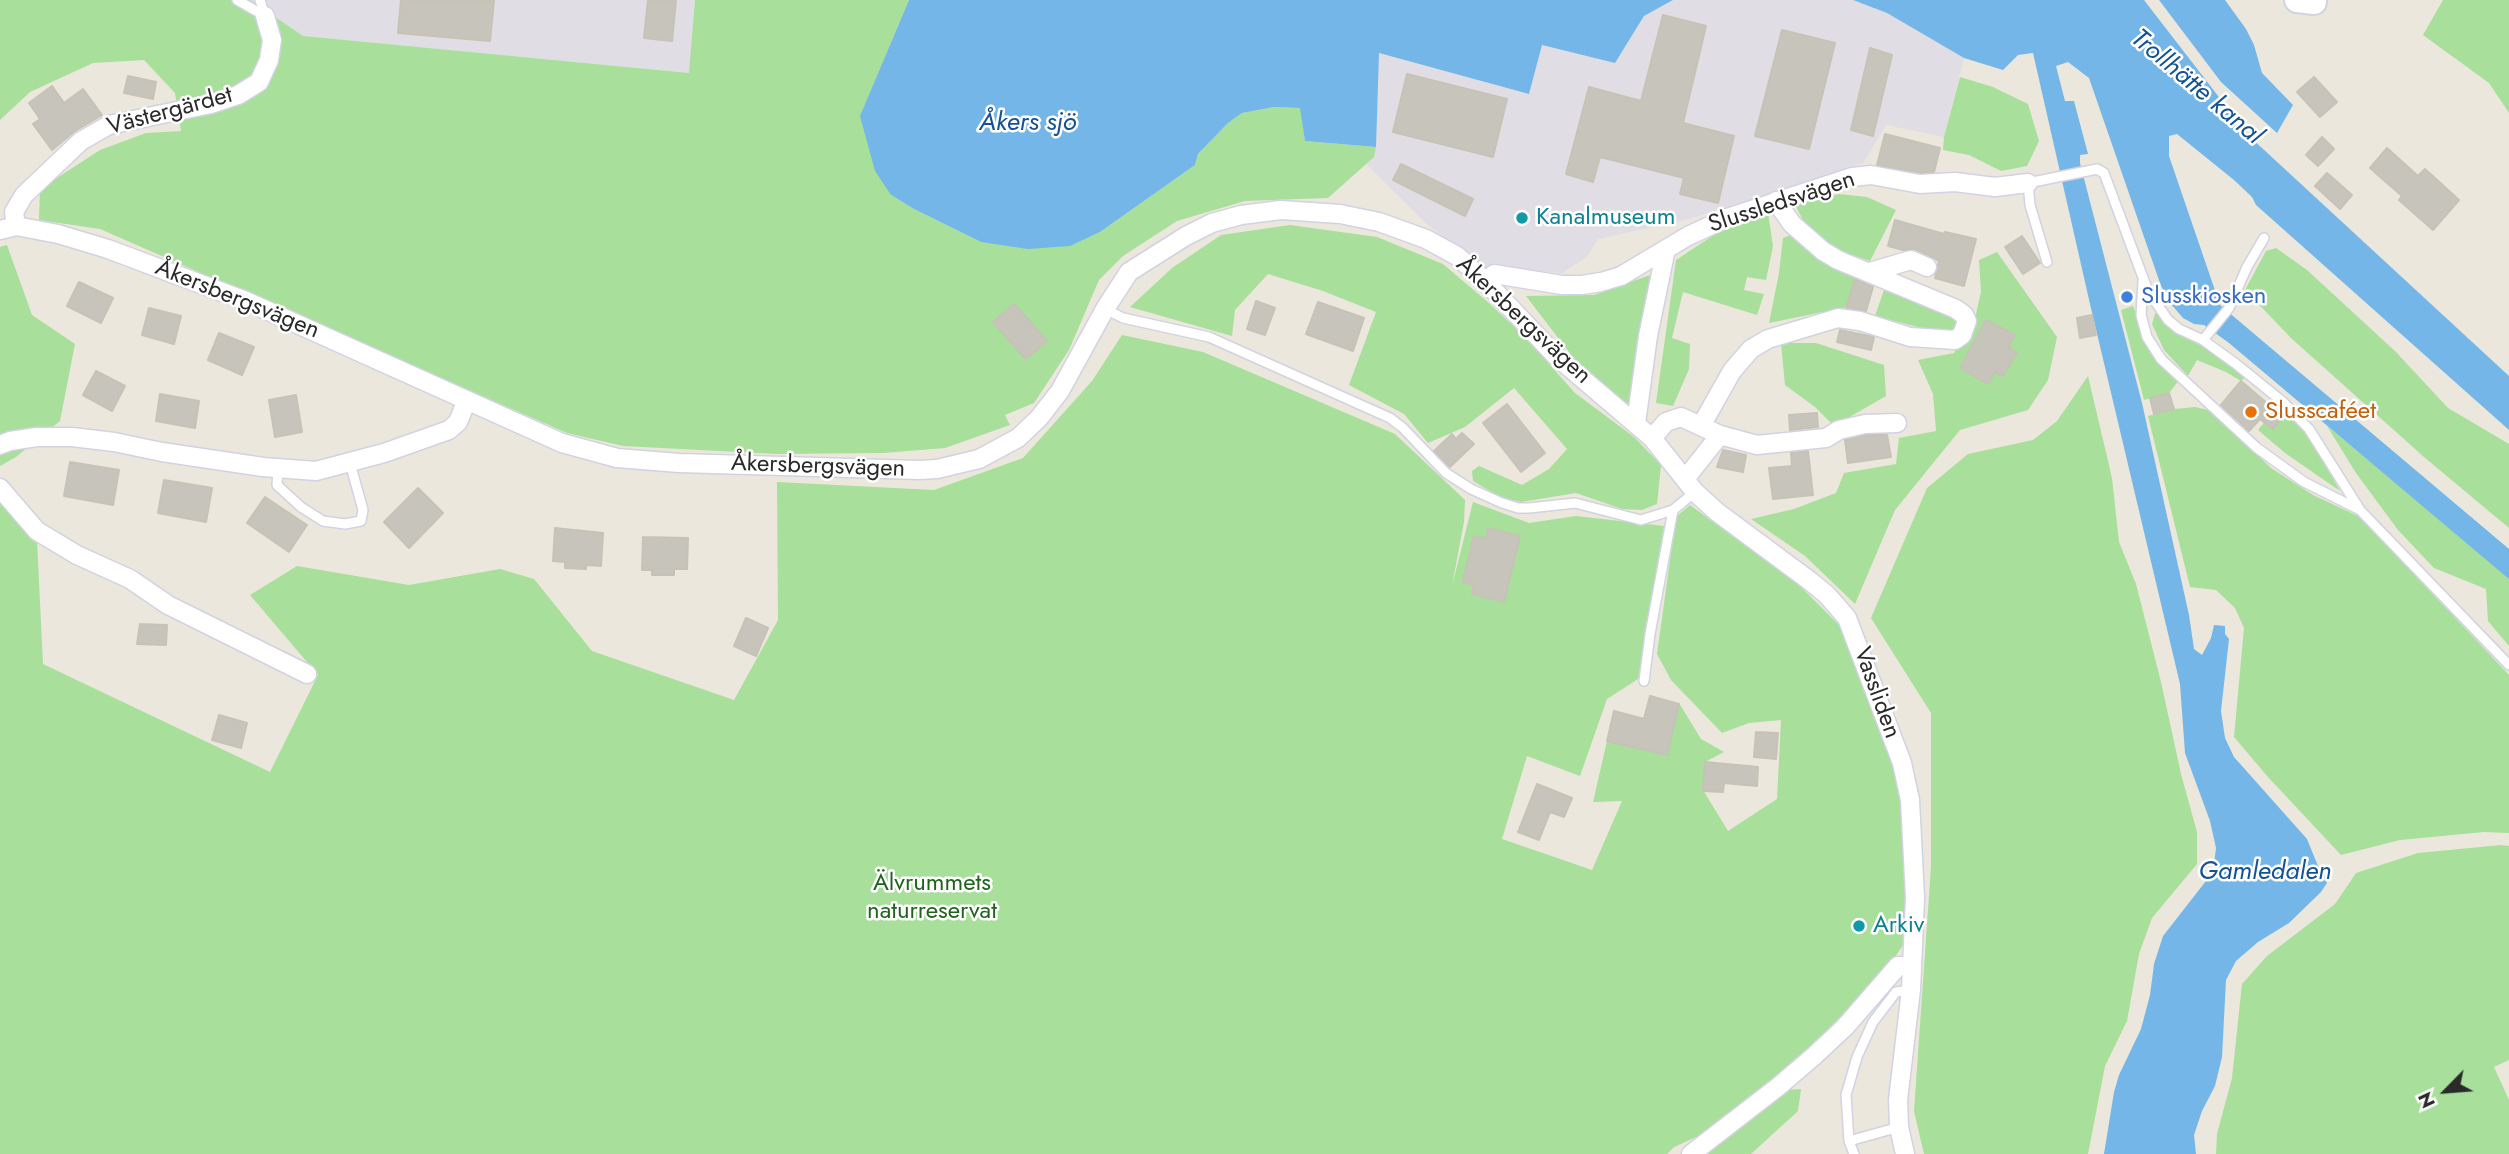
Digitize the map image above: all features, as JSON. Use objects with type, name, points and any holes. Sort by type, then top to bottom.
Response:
[{"type":"street","name":"Västergärdet","points":[[8,228],[24,195],[81,141],[109,125],[211,103],[238,95],[259,82],[269,60],[272,40],[263,8]]},
{"type":"street","name":"Slussledsvägen","points":[[1486,282],[1494,274],[1562,285],[1601,282],[1621,276],[1727,218],[1852,177],[1871,175],[1920,184],[1955,182],[1995,187],[2028,183]]},
{"type":"street","points":[[1701,426],[1732,371],[1751,349],[1768,339],[1838,318],[1860,321],[1910,337],[1955,340],[1962,335],[1967,321],[1956,309],[1822,251],[1793,224],[1776,201]]},
{"type":"street","name":"Åkersbergsvägen","points":[[8,228],[58,234],[108,249],[234,296],[562,443],[617,458],[692,464],[937,470],[979,459],[997,450],[1018,438],[1039,418],[1060,391],[1105,309],[1129,272],[1186,236],[1212,223],[1241,215],[1281,210],[1340,215],[1379,222],[1426,239],[1457,256],[1486,282],[1558,357],[1652,438],[1690,485]]},
{"type":"street","points":[[1636,423],[1648,336],[1666,249]]},
{"type":"street","points":[[1870,272],[1911,260],[1927,267]]},
{"type":"street","points":[[0,445],[37,437],[72,437],[278,469],[316,471],[350,463],[449,430],[458,422],[467,400]]},
{"type":"street","points":[[1652,438],[1666,422],[1681,417],[1720,435],[1757,445],[1826,439],[1839,430],[1852,427],[1898,423]]},
{"type":"street","points":[[1690,485],[1720,435]]},
{"type":"street","name":"Vassliden","points":[[1690,485],[1717,512],[1827,595],[1841,609],[1853,631],[1902,763],[1910,800],[1915,898],[1910,990],[1898,1100],[1899,1128],[1906,1154]]},
{"type":"street","points":[[0,488],[37,531],[77,555],[130,579],[168,605],[307,674]]},
{"type":"street","points":[[1691,1154],[1733,1124],[1806,1063],[1853,1019],[1898,966],[1911,966]]},
{"type":"lane","points":[[237,0],[263,8]]},
{"type":"lane","name":"Slussledsvägen","points":[[2028,183],[2096,169],[2104,173],[2143,279],[2155,303],[2168,320],[2179,329],[2203,340],[2283,402],[2309,429],[2360,510],[2509,665]]},
{"type":"lane","points":[[2028,183],[2030,205],[2047,262]]},
{"type":"lane","points":[[2203,340],[2229,308],[2247,267],[2264,238]]},
{"type":"lane","name":"Slussledsvägen","points":[[2143,279],[2141,315],[2147,337],[2161,359],[2258,448],[2304,482],[2360,510]]},
{"type":"lane","points":[[1105,309],[1123,318],[1209,337],[1390,418],[1446,473],[1471,489],[1502,503],[1529,508],[1575,503],[1641,520],[1673,510]]},
{"type":"lane","points":[[278,469],[277,485],[302,507],[323,521],[345,524],[361,521],[363,510],[350,463]]},
{"type":"lane","points":[[1644,681],[1673,510],[1690,485]]},
{"type":"lane","points":[[1853,1154],[1849,1142],[1846,1095],[1857,1057],[1874,1022],[1896,992],[1910,990]]},
{"type":"lane","points":[[1849,1142],[1899,1128]]},
{"type":"shaded area","points":[[250,0],[695,0],[690,73],[302,36]]},
{"type":"shaded area","points":[[1673,0],[1853,0],[1887,13],[1964,58],[1944,137],[1886,125],[1863,163],[1689,219],[1598,239],[1587,257],[1562,273],[1485,267],[1429,226],[1366,164],[1374,157],[1376,147],[1378,53],[1529,94],[1542,45],[1615,63],[1644,16]]},
{"type":"green space","points":[[0,0],[250,0],[303,36],[689,73],[695,0],[909,0],[862,112],[891,195],[981,242],[1069,246],[1100,232],[1195,165],[1198,154],[1228,123],[1242,113],[1274,107],[1301,108],[1305,141],[1376,147],[1374,157],[1328,198],[1245,201],[1177,221],[1123,256],[1099,280],[1069,350],[1034,403],[1005,415],[1010,425],[945,448],[883,453],[777,454],[623,446],[567,433],[100,229],[39,220],[40,189],[100,150],[146,133],[181,131],[175,93],[144,60],[93,63],[30,92],[0,120]]},
{"type":"green space","points":[[2443,0],[2509,0],[2509,113],[2489,83],[2423,35]]},
{"type":"green space","points":[[1960,77],[1993,87],[2028,104],[2039,141],[2027,166],[2001,171],[1969,155],[1943,150]]},
{"type":"green space","points":[[1839,194],[1867,197],[1896,210],[1870,261],[1825,246],[1805,224],[1794,203]]},
{"type":"green space","points":[[1768,213],[1773,246],[1766,280],[1747,277],[1744,290],[1764,294],[1757,315],[1683,292],[1672,338],[1690,344],[1689,369],[1673,406],[1656,403],[1676,260],[1720,231]]},
{"type":"green space","points":[[1290,225],[1377,237],[1443,264],[1525,337],[1575,393],[1634,437],[1661,465],[1657,504],[1642,510],[1622,509],[1576,493],[1521,502],[1500,497],[1473,481],[1472,471],[1479,466],[1522,485],[1549,469],[1567,449],[1514,388],[1465,427],[1428,443],[1404,414],[1349,385],[1376,312],[1323,291],[1268,274],[1235,310],[1232,336],[1130,307],[1172,268],[1221,235]]},
{"type":"green space","points":[[1794,234],[1856,275],[1847,307],[1769,323],[1783,238]]},
{"type":"green space","points":[[7,245],[32,315],[75,344],[60,421],[16,457],[0,466],[0,247]]},
{"type":"green space","points":[[2276,248],[2307,270],[2396,352],[2448,408],[2509,444],[2509,528],[2424,457],[2291,338],[2245,290],[2266,251]]},
{"type":"green space","points":[[1997,252],[2057,337],[2048,380],[2028,410],[1960,430],[1895,510],[1855,604],[1805,556],[1751,519],[1794,509],[1836,493],[1844,473],[1896,464],[1899,438],[1936,431],[1933,394],[1918,360],[1954,353],[1976,314],[1981,292],[1979,260]]},
{"type":"green space","points":[[1653,274],[1631,408],[1572,356],[1526,296],[1594,295]]},
{"type":"green space","points":[[1884,290],[1953,313],[1960,319],[1951,333],[1875,316]]},
{"type":"green space","points":[[2133,306],[2140,324],[2180,379],[2169,393],[2144,400],[2121,310]]},
{"type":"green space","points":[[2156,311],[2166,324],[2203,344],[2247,376],[2241,381],[2197,360],[2188,376],[2164,350],[2152,324]]},
{"type":"green space","name":"Älvrummets naturreservat","points":[[1122,335],[1203,352],[1395,434],[1465,500],[1464,522],[1452,586],[1473,502],[1529,523],[1576,516],[1664,526],[1638,679],[1607,699],[1580,776],[1527,756],[1502,839],[1592,870],[1622,801],[1593,802],[1607,741],[1666,755],[1679,703],[1701,739],[1724,752],[1705,762],[1703,790],[1728,831],[1777,799],[1781,720],[1749,723],[1722,733],[1671,680],[1657,654],[1676,517],[1690,505],[1799,585],[1840,626],[1893,766],[1902,802],[1906,899],[1903,945],[1893,960],[1808,1049],[1714,1129],[1674,1147],[1667,1154],[0,1154],[0,499],[9,514],[37,541],[43,664],[270,772],[318,675],[250,595],[297,566],[409,585],[500,569],[534,579],[592,651],[734,700],[778,620],[777,482],[934,490],[1023,458],[1092,381]]},
{"type":"green space","points":[[1781,343],[1816,343],[1884,365],[1886,396],[1834,426],[1815,407],[1785,385]]},
{"type":"green space","points":[[2088,376],[2112,478],[2119,542],[2136,584],[2197,832],[2197,864],[2152,918],[2139,954],[2127,1021],[2105,1066],[2088,1154],[1924,1154],[1914,1111],[1931,867],[1931,713],[1871,618],[1927,488],[1968,454],[2033,440],[2057,421]]},
{"type":"green space","points":[[2280,403],[2304,428],[2340,491],[2285,453],[2258,430]]},
{"type":"green space","points":[[2195,407],[2212,411],[2271,468],[2313,495],[2360,517],[2509,675],[2509,833],[2484,832],[2400,840],[2341,855],[2234,737],[2244,628],[2235,608],[2216,590],[2190,587],[2148,416]]},
{"type":"green space","points":[[2327,426],[2507,575],[2509,646],[2488,621],[2486,589],[2434,568],[2398,530],[2356,473]]},
{"type":"green space","points":[[2509,846],[2509,1060],[2494,1067],[2509,1100],[2509,1154],[2216,1154],[2217,1134],[2232,1078],[2242,984],[2267,956],[2335,904],[2356,873],[2418,853]]},
{"type":"green space","points":[[1801,1089],[1798,1111],[1751,1154],[1703,1154],[1783,1090]]},
{"type":"water","name":"Åkers sjö","points":[[909,0],[1673,0],[1644,16],[1615,63],[1542,45],[1529,94],[1379,53],[1376,147],[1305,141],[1300,108],[1274,107],[1242,113],[1228,123],[1198,154],[1195,165],[1100,232],[1070,246],[1028,249],[981,242],[914,209],[891,195],[875,171],[860,116]]},
{"type":"water","points":[[1853,0],[2144,0],[2249,136],[2509,376],[2509,430],[2256,205],[2252,197],[2234,180],[2177,134],[2169,136],[2169,156],[2220,305],[2509,549],[2509,579],[2229,343],[2204,325],[2194,324],[2183,318],[2161,286],[2089,78],[2068,62],[2056,66],[2065,101],[2074,101],[2088,154],[2080,155],[2080,163],[2142,403],[2189,615],[2194,649],[2202,655],[2214,625],[2225,626],[2225,634],[2229,639],[2221,711],[2225,738],[2234,757],[2307,839],[2318,866],[2325,872],[2327,883],[2289,923],[2258,942],[2236,961],[2226,980],[2222,1057],[2215,1086],[2202,1111],[2194,1135],[2196,1154],[2104,1154],[2114,1092],[2119,1075],[2141,1029],[2150,995],[2154,964],[2163,936],[2213,872],[2216,848],[2210,821],[2185,753],[2180,684],[2033,53],[2018,55],[2003,70],[1964,58],[1887,13]]},
{"type":"water","points":[[2159,0],[2225,0],[2246,29],[2262,73],[2293,105],[2277,133],[2221,82]]},
{"type":"building","points":[[401,0],[494,0],[490,41],[398,33]]},
{"type":"building","points":[[648,0],[676,0],[672,41],[644,38]]},
{"type":"building","points":[[1663,15],[1706,26],[1683,123],[1734,136],[1718,203],[1680,194],[1684,178],[1600,157],[1593,182],[1566,174],[1589,87],[1641,101]]},
{"type":"building","points":[[1782,30],[1835,43],[1809,149],[1755,136]]},
{"type":"building","points":[[1870,48],[1892,55],[1873,136],[1851,130]]},
{"type":"building","points":[[1407,74],[1507,99],[1493,157],[1393,132]]},
{"type":"building","points":[[128,76],[156,82],[153,99],[124,93]]},
{"type":"building","points":[[2314,77],[2337,102],[2320,117],[2297,92]]},
{"type":"building","points":[[52,86],[64,103],[83,89],[102,115],[75,131],[52,150],[33,124],[40,119],[29,103]]},
{"type":"building","points":[[1885,134],[1940,148],[1934,172],[1921,173],[1877,165]]},
{"type":"building","points":[[2322,137],[2334,149],[2318,166],[2306,155]]},
{"type":"building","points":[[2387,148],[2418,176],[2425,169],[2459,200],[2433,230],[2399,200],[2402,196],[2370,168]]},
{"type":"building","points":[[1401,164],[1473,199],[1465,216],[1393,180]]},
{"type":"building","points":[[2327,173],[2352,195],[2340,209],[2315,186]]},
{"type":"building","points":[[1895,220],[1944,234],[1945,232],[1976,239],[1964,286],[1935,278],[1939,261],[1932,257],[1915,249],[1903,250],[1888,246]]},
{"type":"building","points":[[2022,236],[2040,263],[2023,274],[2005,247]]},
{"type":"building","points":[[1855,279],[1873,287],[1866,311],[1846,308]]},
{"type":"building","points":[[79,282],[113,298],[101,323],[67,306]]},
{"type":"building","points":[[1256,301],[1275,308],[1265,335],[1247,329]]},
{"type":"building","points":[[1318,302],[1364,318],[1353,351],[1306,334]]},
{"type":"building","points":[[1014,304],[1047,341],[1026,359],[993,322]]},
{"type":"building","points":[[149,308],[181,316],[174,344],[142,335]]},
{"type":"building","points":[[2092,315],[2096,335],[2080,338],[2077,318]]},
{"type":"building","points":[[1986,320],[2015,335],[2008,347],[2017,352],[2003,376],[1995,372],[1988,384],[1960,368]]},
{"type":"building","points":[[1840,330],[1874,337],[1871,350],[1837,342]]},
{"type":"building","points":[[219,333],[254,347],[242,375],[208,360]]},
{"type":"building","points":[[96,371],[125,386],[112,411],[83,395]]},
{"type":"building","name":"Slusscaféet","points":[[2241,381],[2283,417],[2273,429],[2260,419],[2249,431],[2221,405]]},
{"type":"building","points":[[2169,393],[2174,409],[2154,414],[2150,398]]},
{"type":"building","points":[[160,394],[199,401],[195,428],[156,421]]},
{"type":"building","points":[[296,395],[302,432],[275,437],[269,400]]},
{"type":"building","points":[[1507,404],[1545,453],[1521,472],[1483,423]]},
{"type":"building","points":[[1817,413],[1818,427],[1790,430],[1789,415]]},
{"type":"building","points":[[1462,433],[1474,444],[1450,467],[1434,451],[1452,434],[1456,439]]},
{"type":"building","points":[[1866,435],[1887,435],[1891,457],[1848,463],[1845,440]]},
{"type":"building","points":[[1723,450],[1746,455],[1743,472],[1717,467]]},
{"type":"building","points":[[1808,451],[1813,495],[1773,499],[1769,468],[1792,466],[1791,453]]},
{"type":"building","points":[[70,462],[119,470],[113,505],[64,496]]},
{"type":"building","points":[[164,480],[212,488],[206,522],[158,513]]},
{"type":"building","points":[[418,488],[443,513],[409,548],[384,522]]},
{"type":"building","points":[[265,497],[307,525],[289,552],[247,523]]},
{"type":"building","points":[[555,528],[603,533],[601,566],[586,565],[586,569],[565,568],[565,562],[553,561]]},
{"type":"building","points":[[1488,528],[1520,536],[1504,602],[1472,594],[1474,585],[1463,582],[1474,536],[1486,539]]},
{"type":"building","points":[[643,537],[688,538],[687,569],[674,569],[674,575],[652,575],[652,570],[642,570]]},
{"type":"building","points":[[746,618],[768,628],[756,656],[734,646]]},
{"type":"building","points":[[140,624],[167,625],[166,645],[137,644]]},
{"type":"building","points":[[1650,696],[1679,704],[1667,755],[1607,741],[1614,711],[1644,719]]},
{"type":"building","points":[[219,715],[247,723],[241,748],[212,740]]},
{"type":"building","points":[[1756,732],[1778,733],[1776,759],[1754,757]]},
{"type":"building","points":[[1705,762],[1758,767],[1757,786],[1724,783],[1723,792],[1703,791]]},
{"type":"building","points":[[1537,784],[1572,798],[1564,817],[1550,812],[1539,840],[1518,832]]},
{"type":"place","name":"Kanalmuseum","points":[[1522,218]]},
{"type":"place","name":"Slusskiosken","points":[[2127,297]]},
{"type":"place","name":"Slusscaféet","points":[[2251,412]]},
{"type":"place","name":"Arkiv","points":[[1859,926]]},
{"type":"water label","name":"Trollhätte kanal","points":[[2196,88]]},
{"type":"water label","name":"Gamledalen","points":[[2265,873]]}]
